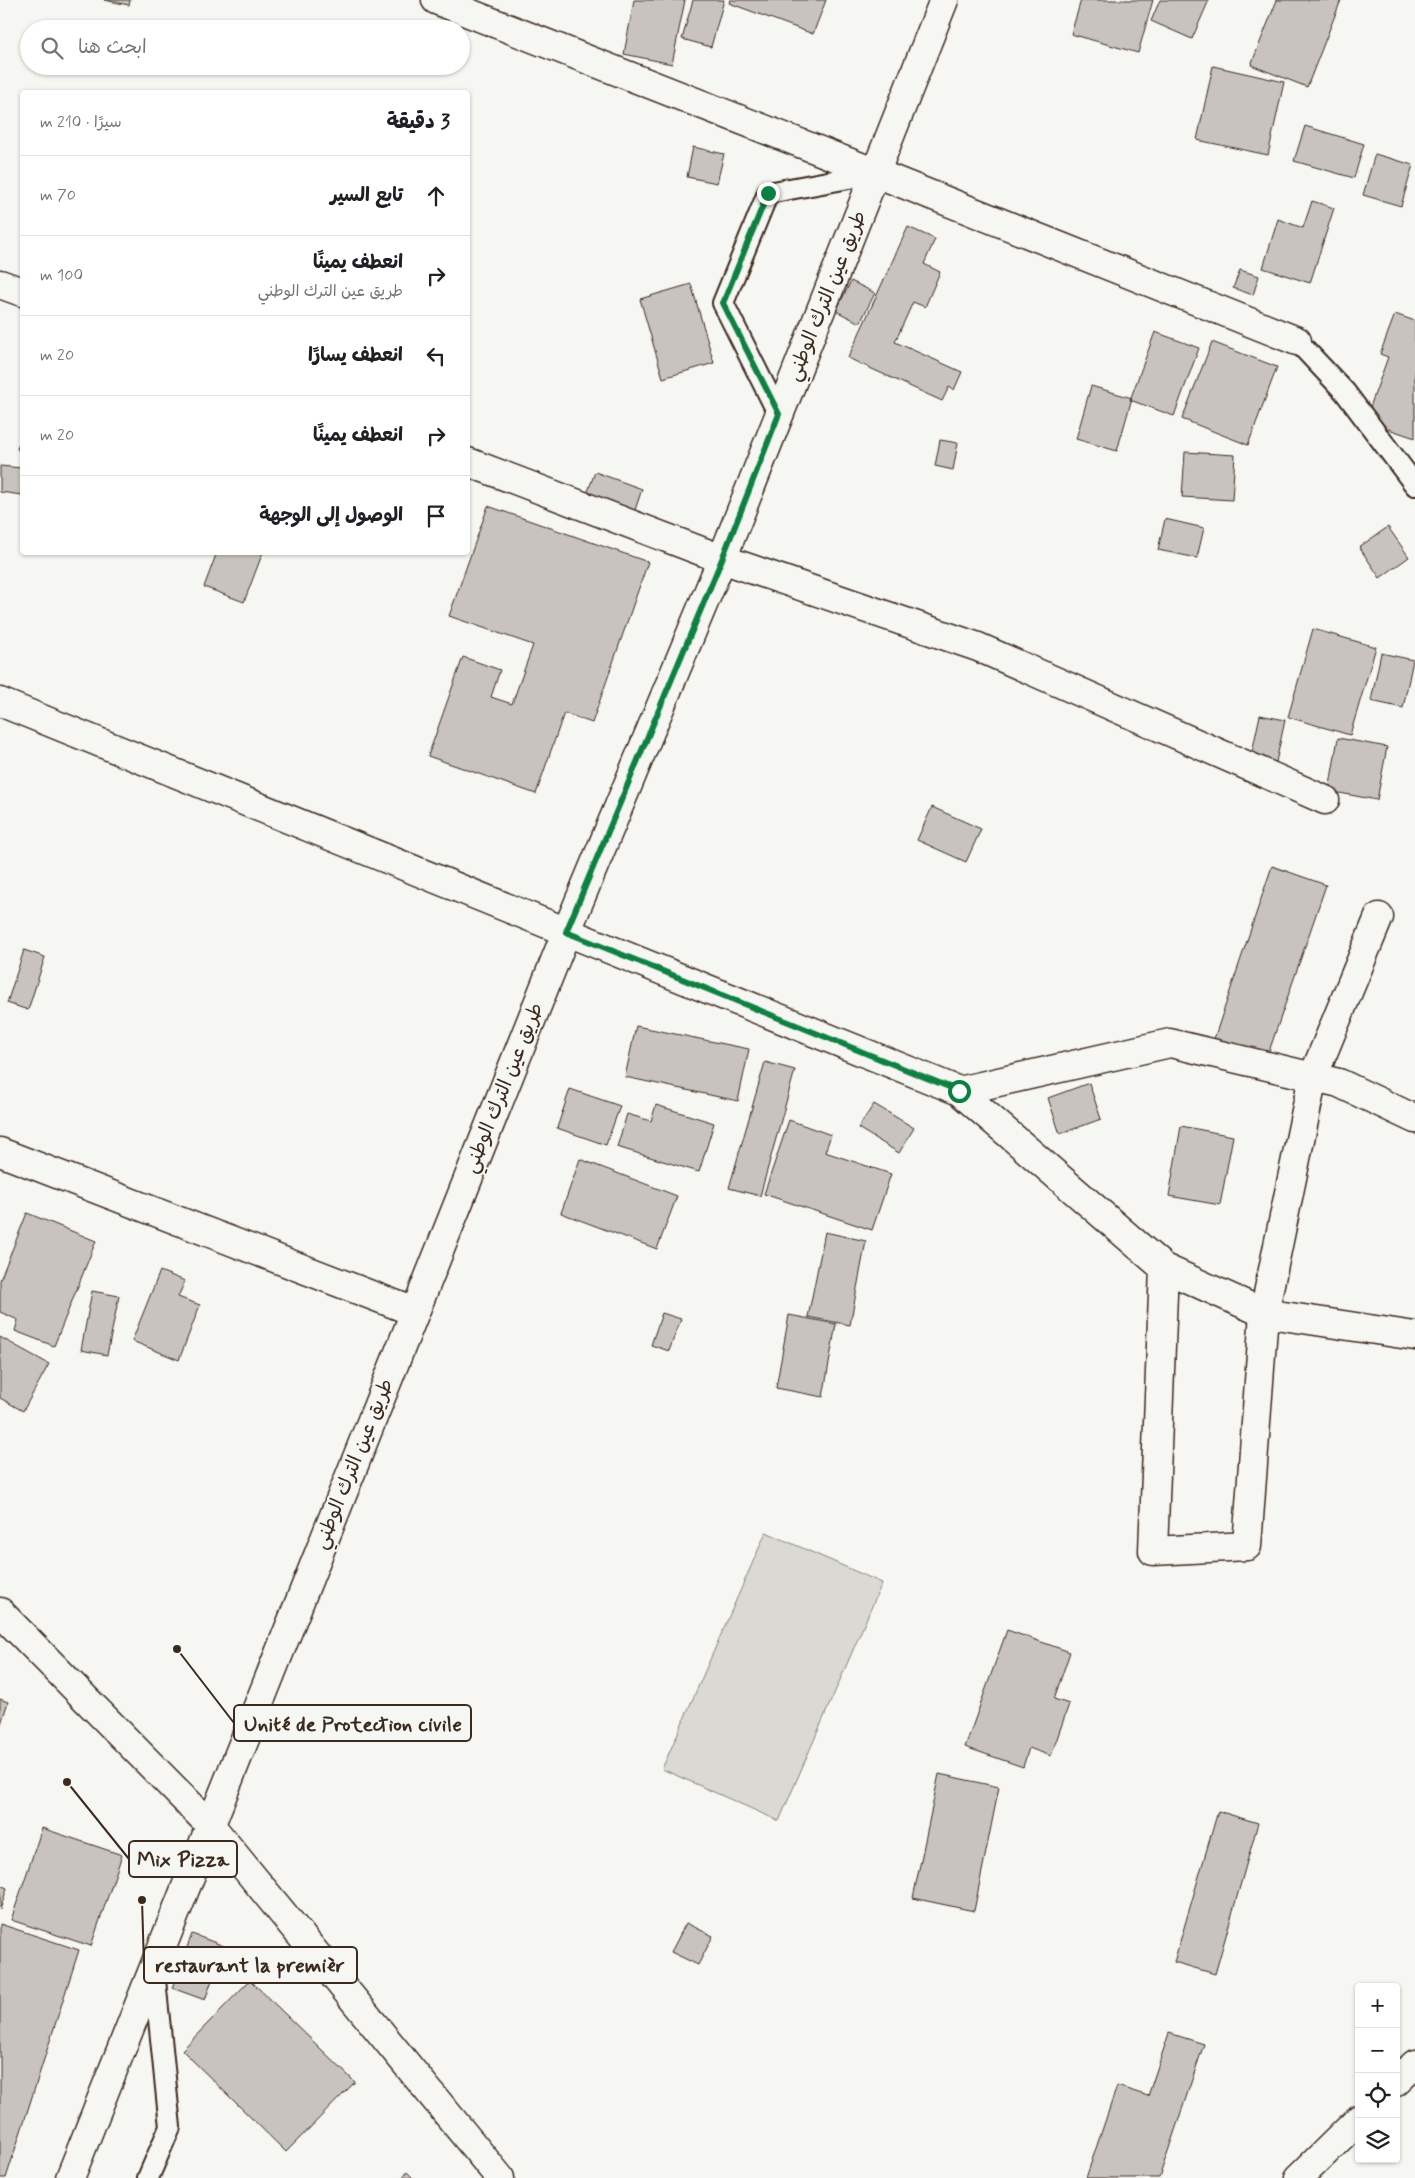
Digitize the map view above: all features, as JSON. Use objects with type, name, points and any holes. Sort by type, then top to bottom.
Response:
[{"type":"street","points":[[436,0],[1297,341]]},
{"type":"street","name":"طريق عين الترك الوطني","points":[[70,2178],[566,932],[722,559],[944,0]]},
{"type":"street","points":[[0,284],[20,291]]},
{"type":"street","points":[[470,463],[722,559],[978,647],[1325,800]]},
{"type":"street","points":[[0,702],[959,1091],[1164,1268],[1264,1313],[1415,1336]]},
{"type":"street","points":[[1164,1268],[1153,1551],[1247,1546],[1264,1313],[1313,1077],[1379,917]]},
{"type":"street","points":[[959,1091],[1170,1043],[1339,1083],[1415,1119]]},
{"type":"street","points":[[0,1152],[414,1312]]},
{"type":"street","points":[[0,1612],[211,1826],[500,2178]]},
{"type":"street","points":[[1400,2078],[1415,2064]]},
{"type":"street","points":[[1299,2178],[1355,2123]]},
{"type":"lane","points":[[779,414],[723,303],[768,193],[876,173]]},
{"type":"lane","points":[[1297,341],[1346,392],[1415,485]]},
{"type":"lane","points":[[148,2178],[170,2127],[154,1968]]},
{"type":"shaded area","points":[[766,1532],[882,1583],[779,1821],[662,1769]]},
{"type":"building","points":[[104,0],[130,0],[129,5]]},
{"type":"building","points":[[634,0],[685,0],[672,64],[624,54]]},
{"type":"building","points":[[693,0],[724,0],[711,47],[682,39]]},
{"type":"building","points":[[730,0],[826,0],[813,34],[729,3]]},
{"type":"building","points":[[1081,0],[1153,0],[1138,53],[1071,34]]},
{"type":"building","points":[[1160,0],[1209,0],[1192,39],[1151,21]]},
{"type":"building","points":[[1277,0],[1341,0],[1307,87],[1251,65]]},
{"type":"building","points":[[1213,66],[1284,82],[1268,155],[1197,140]]},
{"type":"building","points":[[1305,126],[1364,144],[1354,178],[1294,161]]},
{"type":"building","points":[[693,147],[724,154],[717,183],[687,177]]},
{"type":"building","points":[[1375,154],[1413,165],[1401,206],[1363,195]]},
{"type":"building","points":[[1312,201],[1334,208],[1310,283],[1263,268],[1278,219],[1303,228]]},
{"type":"building","points":[[908,227],[935,239],[924,264],[940,272],[925,307],[913,302],[895,342],[962,372],[954,390],[949,387],[942,401],[848,358]]},
{"type":"building","points":[[1240,270],[1259,276],[1253,295],[1233,288]]},
{"type":"building","points":[[851,281],[875,293],[860,323],[836,311]]},
{"type":"building","points":[[691,284],[714,363],[663,378],[640,299]]},
{"type":"building","points":[[1395,314],[1415,321],[1415,438],[1365,421],[1388,357],[1380,354]]},
{"type":"building","points":[[1155,332],[1199,348],[1174,416],[1130,400]]},
{"type":"building","points":[[1212,342],[1277,367],[1248,445],[1182,419]]},
{"type":"building","points":[[1091,386],[1132,398],[1117,451],[1076,439]]},
{"type":"building","points":[[940,440],[958,443],[953,470],[935,466]]},
{"type":"building","points":[[1185,452],[1235,455],[1232,500],[1182,497]]},
{"type":"building","points":[[0,466],[20,468],[20,495],[0,492]]},
{"type":"building","points":[[595,472],[642,489],[631,522],[583,505]]},
{"type":"building","points":[[488,506],[648,562],[592,723],[564,713],[536,794],[428,756],[463,657],[500,670],[491,697],[512,704],[533,645],[449,616]]},
{"type":"building","points":[[1165,519],[1204,528],[1197,558],[1158,550]]},
{"type":"building","points":[[1388,527],[1409,557],[1380,578],[1359,547]]},
{"type":"building","points":[[216,555],[262,555],[244,602],[204,587]]},
{"type":"building","points":[[1313,629],[1376,647],[1350,735],[1288,717]]},
{"type":"building","points":[[1381,653],[1413,660],[1403,708],[1371,701]]},
{"type":"building","points":[[1260,715],[1285,720],[1276,762],[1251,757]]},
{"type":"building","points":[[1338,738],[1387,747],[1377,800],[1329,791]]},
{"type":"building","points":[[932,807],[981,829],[966,862],[917,840]]},
{"type":"building","points":[[1272,866],[1326,885],[1264,1066],[1211,1048]]},
{"type":"building","points":[[24,950],[45,957],[28,1010],[7,1003]]},
{"type":"building","points":[[636,1026],[749,1049],[738,1101],[625,1077]]},
{"type":"building","points":[[765,1062],[795,1070],[760,1196],[729,1188]]},
{"type":"building","points":[[1089,1083],[1101,1119],[1060,1134],[1048,1098]]},
{"type":"building","points":[[570,1089],[620,1106],[606,1145],[557,1128]]},
{"type":"building","points":[[874,1104],[914,1128],[899,1153],[858,1128]]},
{"type":"building","points":[[656,1105],[714,1123],[699,1172],[617,1147],[627,1114],[651,1121]]},
{"type":"building","points":[[789,1120],[831,1135],[825,1152],[891,1174],[872,1230],[764,1194]]},
{"type":"building","points":[[1181,1126],[1233,1136],[1220,1205],[1169,1196]]},
{"type":"building","points":[[580,1159],[677,1196],[657,1249],[561,1213]]},
{"type":"building","points":[[27,1213],[96,1241],[54,1346],[15,1331],[18,1320],[0,1312],[0,1280]]},
{"type":"building","points":[[825,1232],[866,1241],[850,1325],[808,1317]]},
{"type":"building","points":[[160,1271],[185,1281],[178,1297],[200,1305],[179,1360],[132,1341]]},
{"type":"building","points":[[92,1291],[119,1296],[107,1355],[81,1350]]},
{"type":"building","points":[[662,1313],[681,1319],[669,1351],[651,1345]]},
{"type":"building","points":[[789,1315],[836,1324],[823,1397],[776,1388]]},
{"type":"building","points":[[0,1337],[49,1364],[23,1411],[0,1398]]},
{"type":"building","points":[[1007,1630],[1070,1652],[1054,1699],[1069,1704],[1051,1756],[1029,1748],[1023,1767],[965,1747]]},
{"type":"building","points":[[0,1699],[8,1702],[0,1727]]},
{"type":"building","points":[[939,1774],[999,1787],[974,1911],[913,1898]]},
{"type":"building","points":[[1218,1811],[1258,1823],[1215,1974],[1174,1962]]},
{"type":"building","points":[[42,1828],[122,1855],[91,1946],[11,1920]]},
{"type":"building","points":[[0,1885],[7,1888],[0,1910]]},
{"type":"building","points":[[686,1923],[713,1936],[698,1965],[671,1952]]},
{"type":"building","points":[[0,1924],[79,1950],[6,2178],[0,2178]]},
{"type":"building","points":[[192,1934],[224,1946],[205,2000],[172,1988]]},
{"type":"building","points":[[250,1980],[355,2082],[286,2152],[182,2050]]},
{"type":"building","points":[[1169,2033],[1204,2044],[1159,2178],[1086,2178],[1117,2086],[1148,2096]]},
{"type":"building","points":[[407,2172],[413,2178],[402,2178]]},
{"type":"place","name":"Unité de Protection civile","points":[[177,1649]]},
{"type":"place","name":"Mix Pizza","points":[[67,1782]]},
{"type":"place","name":"restaurant la premièr","points":[[142,1900]]},
{"type":"route","points":[[768,193],[723,303],[779,414],[722,559],[566,932],[959,1091]]}]
